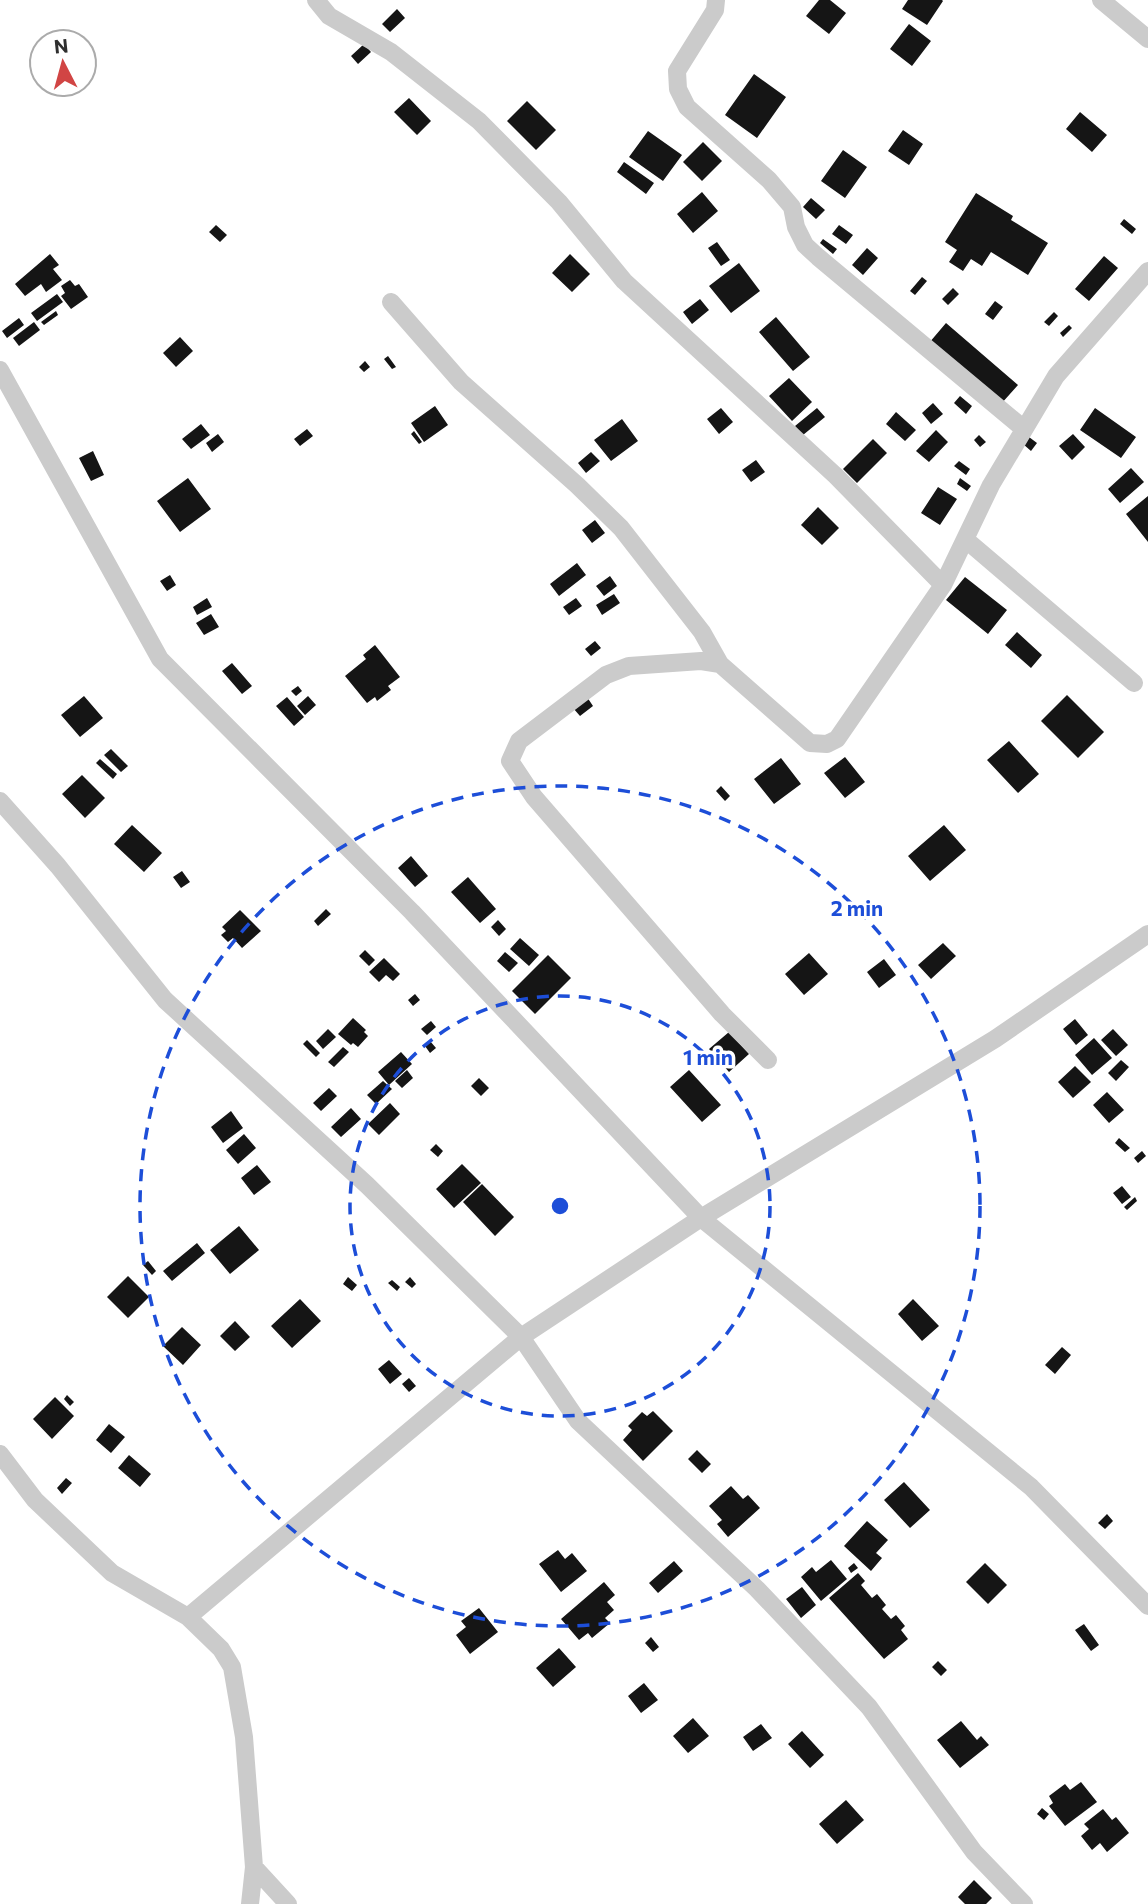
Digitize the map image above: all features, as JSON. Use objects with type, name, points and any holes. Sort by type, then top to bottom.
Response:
[{"type":"street","points":[[316,0],[329,16],[391,52],[479,121],[559,202],[624,281],[836,476],[943,585]]},
{"type":"street","points":[[716,0],[715,10],[677,71],[678,89],[687,107],[777,189],[792,207],[796,227],[805,245],[1024,429]]},
{"type":"street","points":[[1101,0],[1148,39]]},
{"type":"street","points":[[391,302],[461,382],[577,485],[621,528],[702,632],[720,664],[810,743],[827,744],[836,739],[943,585],[991,485],[1056,376],[1148,271]]},
{"type":"street","points":[[0,370],[160,659],[412,912],[701,1218],[1031,1487],[1148,1606]]},
{"type":"street","points":[[965,538],[1134,683]]},
{"type":"street","points":[[720,664],[701,660],[629,666],[606,675],[520,741],[510,761],[534,797],[722,1014],[768,1060]]},
{"type":"street","points":[[0,801],[58,866],[166,1000],[367,1185],[521,1337],[578,1421],[757,1588],[869,1707],[974,1852],[1024,1904]]},
{"type":"street","points":[[188,1617],[521,1337],[701,1218],[995,1039],[1148,934]]},
{"type":"street","points":[[0,1454],[35,1500],[113,1573],[188,1617],[221,1649],[232,1667],[244,1737],[254,1867],[250,1904]]},
{"type":"street","points":[[254,1867],[288,1904]]},
{"type":"building","points":[[819,0],[830,0],[846,13],[829,34],[806,16]]},
{"type":"building","points":[[908,0],[943,1],[927,25],[902,9]]},
{"type":"building","points":[[397,9],[405,18],[390,32],[382,24]]},
{"type":"building","points":[[909,24],[931,41],[912,66],[890,49]]},
{"type":"building","points":[[364,44],[371,52],[358,64],[351,56]]},
{"type":"building","points":[[754,74],[786,97],[757,138],[725,115]]},
{"type":"building","points":[[409,98],[431,121],[417,135],[394,112]]},
{"type":"building","points":[[527,101],[556,130],[536,150],[507,121]]},
{"type":"building","points":[[1080,112],[1107,135],[1092,152],[1066,129]]},
{"type":"building","points":[[903,130],[923,144],[909,165],[888,151]]},
{"type":"building","points":[[648,131],[682,155],[663,181],[629,157]]},
{"type":"building","points":[[703,142],[722,161],[702,181],[683,162]]},
{"type":"building","points":[[843,150],[867,167],[845,198],[821,181]]},
{"type":"building","points":[[624,162],[654,183],[646,194],[617,172]]},
{"type":"building","points":[[702,192],[718,211],[693,233],[677,214]]},
{"type":"building","points":[[976,193],[1013,216],[1011,220],[1048,243],[1028,275],[991,252],[982,266],[971,259],[963,271],[949,262],[957,250],[945,242]]},
{"type":"building","points":[[811,198],[825,210],[816,219],[803,207]]},
{"type":"building","points":[[1124,219],[1136,229],[1132,234],[1120,224]]},
{"type":"building","points":[[216,225],[227,235],[220,242],[209,232]]},
{"type":"building","points":[[839,225],[853,235],[846,244],[832,234]]},
{"type":"building","points":[[823,239],[837,249],[833,254],[820,243]]},
{"type":"building","points":[[717,242],[730,260],[721,266],[708,248]]},
{"type":"building","points":[[867,248],[878,258],[863,275],[852,265]]},
{"type":"building","points":[[50,254],[59,265],[53,269],[62,280],[46,292],[41,284],[25,296],[15,284]]},
{"type":"building","points":[[570,254],[590,274],[572,292],[552,273]]},
{"type":"building","points":[[1104,256],[1118,268],[1089,301],[1075,289]]},
{"type":"building","points":[[739,263],[760,291],[731,313],[709,286]]},
{"type":"building","points":[[922,277],[927,281],[915,295],[910,291]]},
{"type":"building","points":[[70,280],[75,286],[79,284],[88,297],[71,309],[61,296],[65,293],[61,286]]},
{"type":"building","points":[[953,288],[959,294],[948,305],[942,299]]},
{"type":"building","points":[[57,294],[63,302],[37,321],[31,313]]},
{"type":"building","points":[[700,299],[709,310],[692,324],[683,312]]},
{"type":"building","points":[[995,301],[1003,307],[993,320],[985,314]]},
{"type":"building","points":[[56,311],[58,315],[44,325],[41,322]]},
{"type":"building","points":[[1054,312],[1058,316],[1049,326],[1044,322]]},
{"type":"building","points":[[776,317],[810,357],[793,371],[759,332]]},
{"type":"building","points":[[19,318],[24,325],[7,338],[2,331]]},
{"type":"building","points":[[34,322],[40,330],[19,346],[13,338]]},
{"type":"building","points":[[946,323],[1018,385],[1001,404],[929,343]]},
{"type":"building","points":[[1069,325],[1072,328],[1063,337],[1060,333]]},
{"type":"building","points":[[180,337],[193,351],[176,367],[163,353]]},
{"type":"building","points":[[388,356],[396,367],[392,369],[384,359]]},
{"type":"building","points":[[365,361],[370,367],[364,372],[359,367]]},
{"type":"building","points":[[789,378],[812,402],[792,421],[769,396]]},
{"type":"building","points":[[960,396],[972,406],[966,414],[954,403]]},
{"type":"building","points":[[933,403],[943,414],[931,424],[922,413]]},
{"type":"building","points":[[435,406],[448,425],[424,442],[411,423]]},
{"type":"building","points":[[721,408],[733,422],[719,434],[707,419]]},
{"type":"building","points":[[817,408],[825,417],[803,435],[795,426]]},
{"type":"building","points":[[1095,408],[1136,437],[1121,458],[1080,430]]},
{"type":"building","points":[[896,412],[916,430],[905,441],[886,424]]},
{"type":"building","points":[[622,419],[638,441],[611,461],[594,440]]},
{"type":"building","points":[[201,424],[210,435],[191,449],[182,439]]},
{"type":"building","points":[[307,429],[313,436],[300,446],[294,439]]},
{"type":"building","points":[[936,430],[948,442],[929,462],[916,451]]},
{"type":"building","points":[[414,431],[422,442],[419,444],[411,434]]},
{"type":"building","points":[[218,434],[224,442],[212,452],[206,443]]},
{"type":"building","points":[[1073,434],[1085,447],[1072,460],[1059,446]]},
{"type":"building","points":[[979,435],[986,442],[980,447],[974,440]]},
{"type":"building","points":[[1029,437],[1037,443],[1031,451],[1023,444]]},
{"type":"building","points":[[873,439],[887,453],[857,483],[843,469]]},
{"type":"building","points":[[93,451],[104,475],[91,481],[79,458]]},
{"type":"building","points":[[591,452],[600,461],[586,473],[578,463]]},
{"type":"building","points":[[756,460],[765,472],[751,482],[742,470]]},
{"type":"building","points":[[959,461],[970,469],[966,475],[954,466]]},
{"type":"building","points":[[1131,468],[1144,482],[1120,503],[1108,489]]},
{"type":"building","points":[[188,478],[211,509],[180,532],[157,501]]},
{"type":"building","points":[[960,478],[971,486],[967,491],[957,484]]},
{"type":"building","points":[[938,487],[957,499],[940,525],[921,513]]},
{"type":"building","points":[[1148,496],[1148,542],[1126,514]]},
{"type":"building","points":[[818,507],[839,528],[822,545],[801,525]]},
{"type":"building","points":[[595,520],[605,533],[592,543],[582,530]]},
{"type":"building","points":[[577,563],[586,575],[559,596],[550,584]]},
{"type":"building","points":[[170,575],[176,585],[167,591],[160,581]]},
{"type":"building","points":[[610,576],[617,586],[604,596],[596,586]]},
{"type":"building","points":[[965,577],[1007,610],[988,634],[946,600]]},
{"type":"building","points":[[614,594],[620,603],[602,615],[596,605]]},
{"type":"building","points":[[207,598],[212,607],[197,615],[193,607]]},
{"type":"building","points":[[576,598],[582,606],[569,615],[563,607]]},
{"type":"building","points":[[211,614],[219,627],[204,635],[196,623]]},
{"type":"building","points":[[1017,632],[1042,655],[1031,668],[1005,645]]},
{"type":"building","points":[[595,641],[601,648],[591,656],[585,649]]},
{"type":"building","points":[[375,645],[400,677],[388,686],[391,690],[377,701],[375,697],[367,703],[345,676],[366,659],[363,655]]},
{"type":"building","points":[[232,663],[252,686],[242,694],[222,671]]},
{"type":"building","points":[[298,686],[302,691],[296,696],[291,691]]},
{"type":"building","points":[[1067,695],[1104,732],[1078,758],[1041,721]]},
{"type":"building","points":[[84,696],[103,718],[80,737],[61,715]]},
{"type":"building","points":[[308,696],[316,705],[305,715],[297,706]]},
{"type":"building","points":[[287,697],[304,717],[294,726],[276,706]]},
{"type":"building","points":[[587,697],[593,706],[580,716],[573,708]]},
{"type":"building","points":[[1009,741],[1039,774],[1018,793],[987,760]]},
{"type":"building","points":[[111,749],[128,766],[121,772],[104,755]]},
{"type":"building","points":[[845,757],[865,782],[845,798],[824,773]]},
{"type":"building","points":[[781,758],[801,784],[774,804],[754,779]]},
{"type":"building","points":[[100,759],[117,774],[113,779],[96,763]]},
{"type":"building","points":[[82,775],[105,798],[85,818],[62,794]]},
{"type":"building","points":[[721,786],[730,796],[725,801],[716,791]]},
{"type":"building","points":[[132,825],[162,853],[144,872],[114,844]]},
{"type":"building","points":[[944,825],[966,850],[930,881],[908,856]]},
{"type":"building","points":[[411,856],[428,876],[415,887],[398,868]]},
{"type":"building","points":[[182,871],[190,882],[181,888],[173,877]]},
{"type":"building","points":[[468,877],[496,909],[480,923],[451,892]]},
{"type":"building","points":[[326,909],[331,914],[318,926],[314,921]]},
{"type":"building","points":[[240,910],[261,931],[242,948],[233,938],[228,942],[221,935],[226,931],[222,927]]},
{"type":"building","points":[[498,920],[506,929],[499,936],[491,927]]},
{"type":"building","points":[[520,938],[539,955],[529,966],[510,949]]},
{"type":"building","points":[[943,943],[956,956],[931,979],[918,965]]},
{"type":"building","points":[[365,950],[375,960],[369,966],[359,956]]},
{"type":"building","points":[[505,952],[518,963],[509,972],[497,961]]},
{"type":"building","points":[[809,953],[828,974],[804,995],[785,974]]},
{"type":"building","points":[[548,955],[571,978],[535,1014],[512,991]]},
{"type":"building","points":[[384,958],[400,974],[393,981],[386,975],[379,982],[369,972]]},
{"type":"building","points":[[884,959],[896,975],[879,988],[867,972]]},
{"type":"building","points":[[415,994],[420,1000],[413,1006],[408,1000]]},
{"type":"building","points":[[353,1018],[366,1030],[364,1032],[368,1036],[358,1047],[353,1043],[351,1045],[338,1034]]},
{"type":"building","points":[[1075,1019],[1088,1035],[1076,1045],[1063,1029]]},
{"type":"building","points":[[431,1021],[436,1027],[427,1035],[421,1029]]},
{"type":"building","points":[[328,1029],[336,1037],[323,1049],[316,1041]]},
{"type":"building","points":[[1113,1029],[1128,1045],[1116,1056],[1101,1040]]},
{"type":"building","points":[[729,1032],[749,1054],[729,1072],[709,1049]]},
{"type":"building","points":[[1094,1038],[1112,1058],[1092,1075],[1075,1055]]},
{"type":"building","points":[[307,1040],[320,1053],[316,1057],[303,1044]]},
{"type":"building","points":[[430,1041],[436,1048],[430,1053],[425,1046]]},
{"type":"building","points":[[343,1047],[349,1052],[334,1067],[328,1062]]},
{"type":"building","points":[[401,1052],[412,1064],[389,1085],[378,1072]]},
{"type":"building","points":[[1121,1060],[1129,1067],[1116,1081],[1108,1073]]},
{"type":"building","points":[[1075,1066],[1091,1082],[1073,1098],[1058,1082]]},
{"type":"building","points":[[407,1070],[413,1078],[402,1088],[395,1081]]},
{"type":"building","points":[[689,1070],[721,1105],[702,1122],[670,1087]]},
{"type":"building","points":[[479,1078],[489,1088],[481,1096],[471,1086]]},
{"type":"building","points":[[383,1081],[392,1089],[376,1104],[367,1095]]},
{"type":"building","points":[[329,1088],[337,1096],[321,1111],[313,1103]]},
{"type":"building","points":[[1107,1092],[1124,1110],[1109,1123],[1093,1105]]},
{"type":"building","points":[[390,1103],[400,1114],[379,1135],[368,1124]]},
{"type":"building","points":[[351,1108],[361,1119],[341,1137],[331,1127]]},
{"type":"building","points":[[231,1111],[243,1128],[223,1143],[211,1127]]},
{"type":"building","points":[[244,1134],[256,1148],[238,1164],[226,1150]]},
{"type":"building","points":[[1119,1138],[1130,1148],[1125,1152],[1115,1143]]},
{"type":"building","points":[[436,1144],[443,1151],[438,1157],[430,1150]]},
{"type":"building","points":[[1142,1151],[1146,1156],[1138,1163],[1134,1158]]},
{"type":"building","points":[[462,1164],[481,1183],[454,1208],[436,1189]]},
{"type":"building","points":[[257,1165],[271,1182],[254,1195],[241,1178]]},
{"type":"building","points":[[482,1184],[514,1217],[495,1236],[463,1202]]},
{"type":"building","points":[[1122,1186],[1131,1197],[1122,1204],[1113,1193]]},
{"type":"building","points":[[1135,1197],[1137,1201],[1127,1210],[1124,1207]]},
{"type":"building","points":[[239,1226],[259,1250],[230,1274],[210,1250]]},
{"type":"building","points":[[197,1243],[205,1253],[172,1281],[163,1271]]},
{"type":"building","points":[[148,1261],[156,1271],[152,1275],[143,1265]]},
{"type":"building","points":[[128,1276],[149,1297],[128,1318],[107,1297]]},
{"type":"building","points":[[348,1277],[357,1285],[352,1291],[343,1284]]},
{"type":"building","points":[[410,1277],[416,1284],[412,1288],[405,1282]]},
{"type":"building","points":[[392,1280],[400,1287],[397,1291],[388,1283]]},
{"type":"building","points":[[300,1299],[321,1321],[292,1348],[271,1326]]},
{"type":"building","points":[[913,1299],[939,1326],[922,1341],[898,1314]]},
{"type":"building","points":[[235,1321],[250,1337],[235,1351],[220,1336]]},
{"type":"building","points":[[182,1327],[201,1345],[183,1365],[163,1346]]},
{"type":"building","points":[[1062,1347],[1071,1355],[1055,1374],[1045,1365]]},
{"type":"building","points":[[389,1360],[402,1374],[390,1384],[378,1369]]},
{"type":"building","points":[[409,1378],[416,1386],[409,1392],[402,1384]]},
{"type":"building","points":[[67,1395],[74,1402],[70,1406],[64,1399]]},
{"type":"building","points":[[55,1397],[74,1416],[52,1439],[33,1419]]},
{"type":"building","points":[[653,1411],[673,1431],[643,1461],[623,1440],[632,1430],[628,1426],[642,1412],[647,1416]]},
{"type":"building","points":[[109,1424],[125,1437],[111,1453],[96,1440]]},
{"type":"building","points":[[697,1450],[711,1464],[702,1473],[688,1459]]},
{"type":"building","points":[[129,1455],[151,1474],[140,1487],[118,1468]]},
{"type":"building","points":[[66,1478],[72,1483],[62,1494],[57,1488]]},
{"type":"building","points":[[904,1482],[930,1510],[910,1528],[884,1500]]},
{"type":"building","points":[[731,1486],[743,1499],[748,1495],[760,1508],[728,1537],[717,1524],[722,1520],[709,1506]]},
{"type":"building","points":[[1107,1514],[1113,1521],[1105,1529],[1098,1523]]},
{"type":"building","points":[[867,1521],[888,1540],[876,1553],[882,1558],[871,1571],[844,1546]]},
{"type":"building","points":[[558,1550],[565,1559],[572,1553],[587,1571],[561,1592],[539,1564]]},
{"type":"building","points":[[831,1560],[847,1579],[821,1601],[801,1577],[812,1567],[816,1572]]},
{"type":"building","points":[[674,1561],[683,1571],[658,1593],[649,1583]]},
{"type":"building","points":[[854,1563],[858,1568],[851,1573],[848,1568]]},
{"type":"building","points":[[985,1563],[1007,1585],[988,1604],[966,1582]]},
{"type":"building","points":[[858,1573],[865,1581],[861,1585],[872,1598],[877,1594],[886,1605],[882,1609],[891,1619],[896,1615],[905,1626],[901,1630],[908,1639],[884,1659],[829,1598]]},
{"type":"building","points":[[604,1582],[615,1595],[607,1602],[614,1610],[605,1618],[610,1623],[592,1638],[588,1633],[579,1640],[561,1619]]},
{"type":"building","points":[[802,1587],[816,1605],[801,1618],[786,1599]]},
{"type":"building","points":[[479,1608],[498,1632],[470,1654],[456,1635],[466,1627],[461,1621]]},
{"type":"building","points":[[1084,1624],[1099,1645],[1091,1651],[1075,1630]]},
{"type":"building","points":[[651,1637],[659,1647],[653,1652],[645,1643]]},
{"type":"building","points":[[559,1648],[576,1667],[553,1687],[536,1668]]},
{"type":"building","points":[[938,1661],[947,1670],[941,1676],[932,1667]]},
{"type":"building","points":[[644,1683],[658,1700],[641,1713],[628,1696]]},
{"type":"building","points":[[693,1718],[709,1736],[688,1753],[673,1736]]},
{"type":"building","points":[[961,1721],[977,1740],[981,1736],[989,1745],[960,1768],[937,1740]]},
{"type":"building","points":[[761,1724],[772,1738],[753,1751],[743,1737]]},
{"type":"building","points":[[802,1731],[824,1755],[810,1768],[788,1744]]},
{"type":"building","points":[[1081,1782],[1097,1802],[1065,1826],[1049,1806],[1053,1803],[1049,1796],[1065,1784],[1070,1790]]},
{"type":"building","points":[[846,1800],[864,1820],[837,1844],[819,1824]]},
{"type":"building","points":[[1042,1808],[1049,1814],[1044,1820],[1037,1814]]},
{"type":"building","points":[[1103,1809],[1112,1820],[1116,1817],[1129,1833],[1107,1852],[1100,1843],[1092,1850],[1081,1836],[1089,1829],[1084,1824]]},
{"type":"building","points":[[974,1880],[992,1898],[986,1904],[965,1904],[958,1897]]}]
